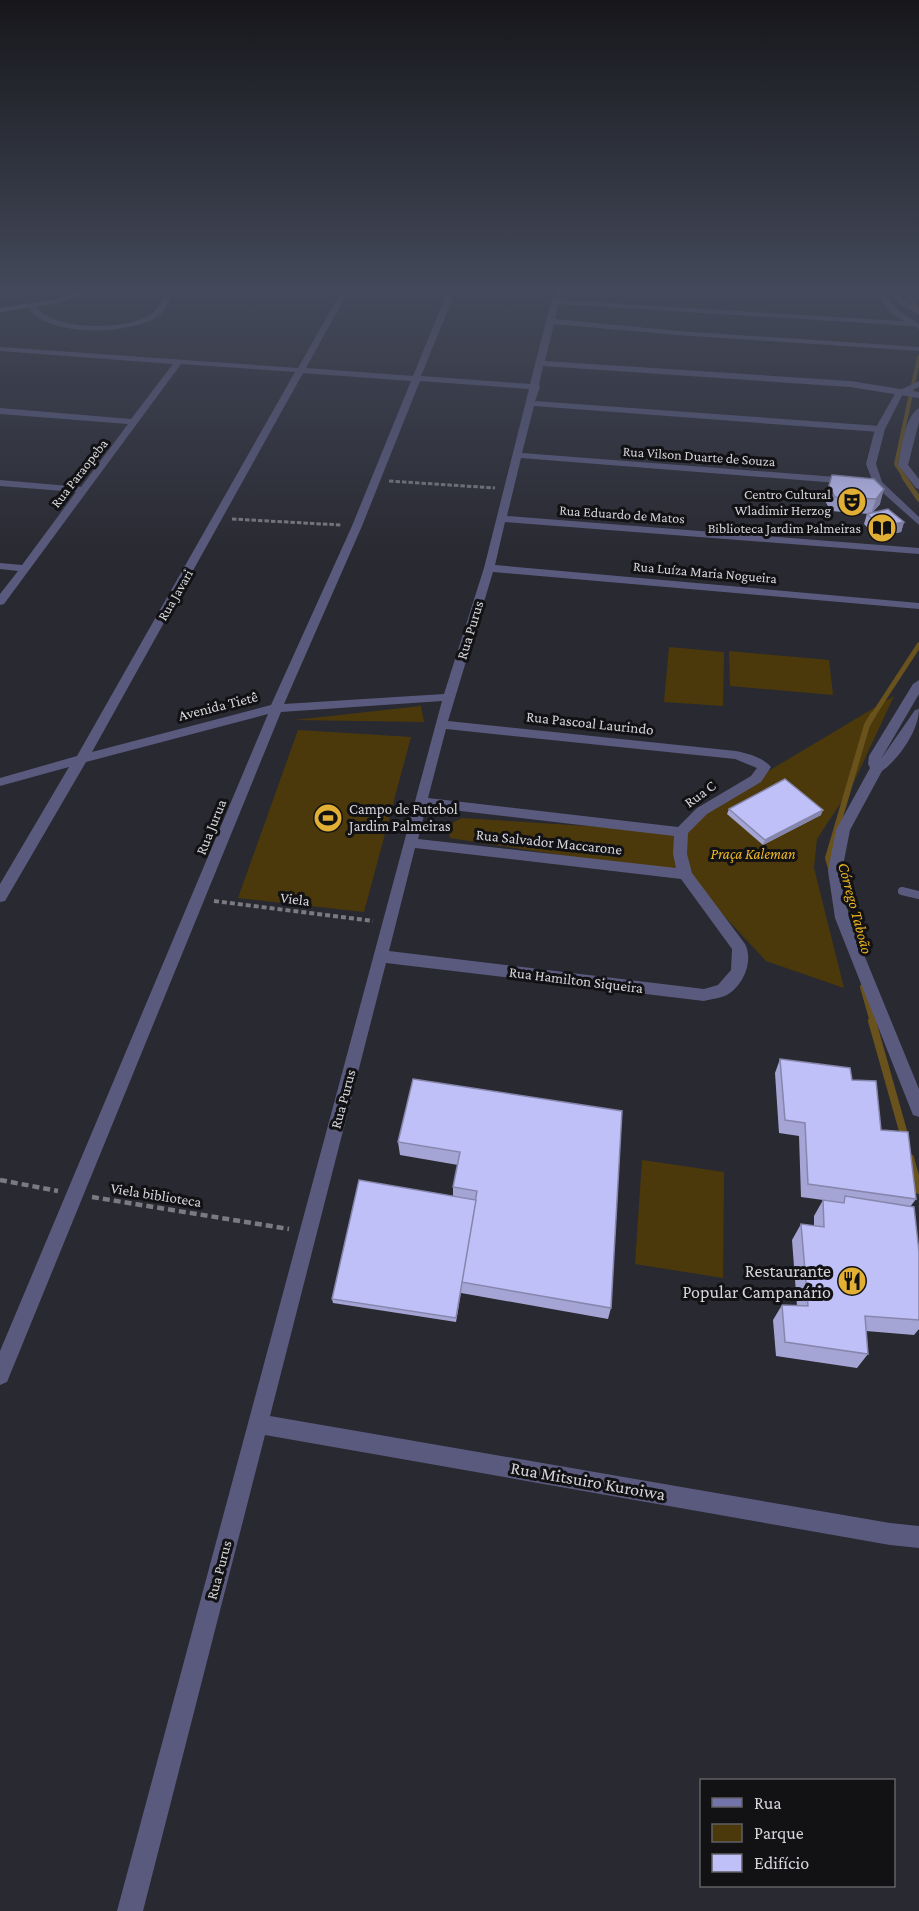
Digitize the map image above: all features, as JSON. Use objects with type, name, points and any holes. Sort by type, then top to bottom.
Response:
[{"type":"street","name":"Rua Paraopeba","points":[[0,602],[166,379]]},
{"type":"street","name":"Rua Javari","points":[[0,897],[82,758],[297,379]]},
{"type":"street","points":[[408,379],[533,395],[880,429]]},
{"type":"street","name":"Rua Purus","points":[[130,1911],[420,802],[441,724],[489,568],[536,379]]},
{"type":"street","points":[[779,379],[850,384],[919,395]]},
{"type":"street","name":"Rua Jurua","points":[[0,1375],[277,708],[357,526],[417,380]]},
{"type":"street","points":[[917,385],[900,392],[880,429],[871,464],[878,483],[919,522]]},
{"type":"street","points":[[0,411],[136,422]]},
{"type":"street","points":[[919,411],[907,442],[903,465],[907,474],[919,486]]},
{"type":"street","name":"Rua Vilson Duarte de Souza","points":[[518,455],[878,483]]},
{"type":"street","points":[[0,483],[84,490]]},
{"type":"street","name":"Rua Eduardo de Matos","points":[[502,519],[919,551]]},
{"type":"street","points":[[0,566],[24,568]]},
{"type":"street","name":"Rua Luíza Maria Nogueira","points":[[489,568],[919,606]]},
{"type":"street","points":[[877,768],[874,764],[875,756],[919,684]]},
{"type":"street","name":"Avenida Tietê","points":[[0,782],[82,758],[277,708],[449,697]]},
{"type":"street","points":[[919,713],[886,762],[877,768],[843,830],[835,871],[842,918],[919,1110]]},
{"type":"street","name":"Rua Pascoal Laurindo","points":[[441,724],[736,754]]},
{"type":"street","name":"Rua C","points":[[681,832],[702,811],[756,779],[765,767],[736,754]]},
{"type":"street","name":"Rua Salvador Maccarone","points":[[420,802],[681,832]]},
{"type":"street","points":[[681,832],[680,854],[685,874]]},
{"type":"street","name":"Rua Salvador Maccarone","points":[[410,843],[685,874]]},
{"type":"street","name":"Rua Hamilton Siqueira","points":[[380,956],[704,995],[723,990],[739,972],[740,948],[685,874]]},
{"type":"street","name":"Rua Mitsuiro Kuroiwa","points":[[258,1424],[890,1534],[919,1537]]},
{"type":"lane","points":[[902,891],[919,896]]},
{"type":"path","points":[[375,480],[508,489]]},
{"type":"path","points":[[219,518],[357,526]]},
{"type":"path","name":"Viela","points":[[199,900],[389,923]]},
{"type":"path","name":"Viela biblioteca","points":[[0,1180],[308,1232]]},
{"type":"green space","points":[[669,647],[724,652],[723,706],[664,702]]},
{"type":"green space","points":[[729,651],[829,660],[833,695],[730,686]]},
{"type":"green space","name":"Praça Kaleman","points":[[894,696],[853,784],[817,839],[814,868],[844,988],[766,961],[685,874],[450,838],[448,825],[462,818],[681,832],[715,803]]},
{"type":"green space","points":[[421,706],[424,722],[294,720]]},
{"type":"green space","name":"Campo de Futebol Jardim Palmeiras","points":[[298,730],[411,737],[364,912],[238,898]]},
{"type":"green space","points":[[642,1160],[724,1172],[723,1278],[635,1264]]},
{"type":"building","points":[[832,475],[874,479],[884,489],[876,499],[835,497],[829,486]]},
{"type":"building","points":[[888,509],[904,522],[880,526],[867,514]]},
{"type":"building","points":[[785,779],[823,810],[765,840],[729,809]]},
{"type":"building","points":[[780,1059],[850,1068],[852,1080],[876,1081],[881,1130],[908,1132],[916,1199],[808,1184],[805,1123],[785,1120]]},
{"type":"building","points":[[413,1079],[622,1111],[611,1308],[461,1282],[477,1191],[453,1187],[460,1152],[398,1142]]},
{"type":"building","points":[[359,1180],[476,1200],[456,1318],[332,1299]]},
{"type":"building","name":"Restaurante Popular Campanário","points":[[845,1196],[914,1207],[919,1252],[919,1320],[865,1316],[868,1354],[785,1342],[782,1305],[808,1306],[801,1224],[824,1227],[823,1200],[844,1203]]},
{"type":"waterway","name":"Córrego Taboão","points":[[905,478],[896,464],[914,379]]},
{"type":"waterway","name":"Córrego Taboão","points":[[904,477],[919,499]]},
{"type":"waterway","name":"Córrego Taboão","points":[[872,717],[919,645]]},
{"type":"waterway","name":"Córrego Taboão","points":[[832,872],[828,858],[867,725],[873,715]]},
{"type":"waterway","name":"Córrego Taboão","points":[[863,987],[873,1022]]},
{"type":"waterway","name":"Córrego Taboão","points":[[872,1021],[905,1138]]},
{"type":"waterway","name":"Córrego Taboão","points":[[910,1158],[919,1190]]},
{"type":"place","name":"Centro Cultural Wladimir Herzog","points":[[852,502]]},
{"type":"place","name":"Biblioteca Jardim Palmeiras","points":[[882,528]]},
{"type":"place","name":"Campo de Futebol Jardim Palmeiras","points":[[328,818]]},
{"type":"place","name":"Restaurante Popular Campanário","points":[[852,1281]]}]
